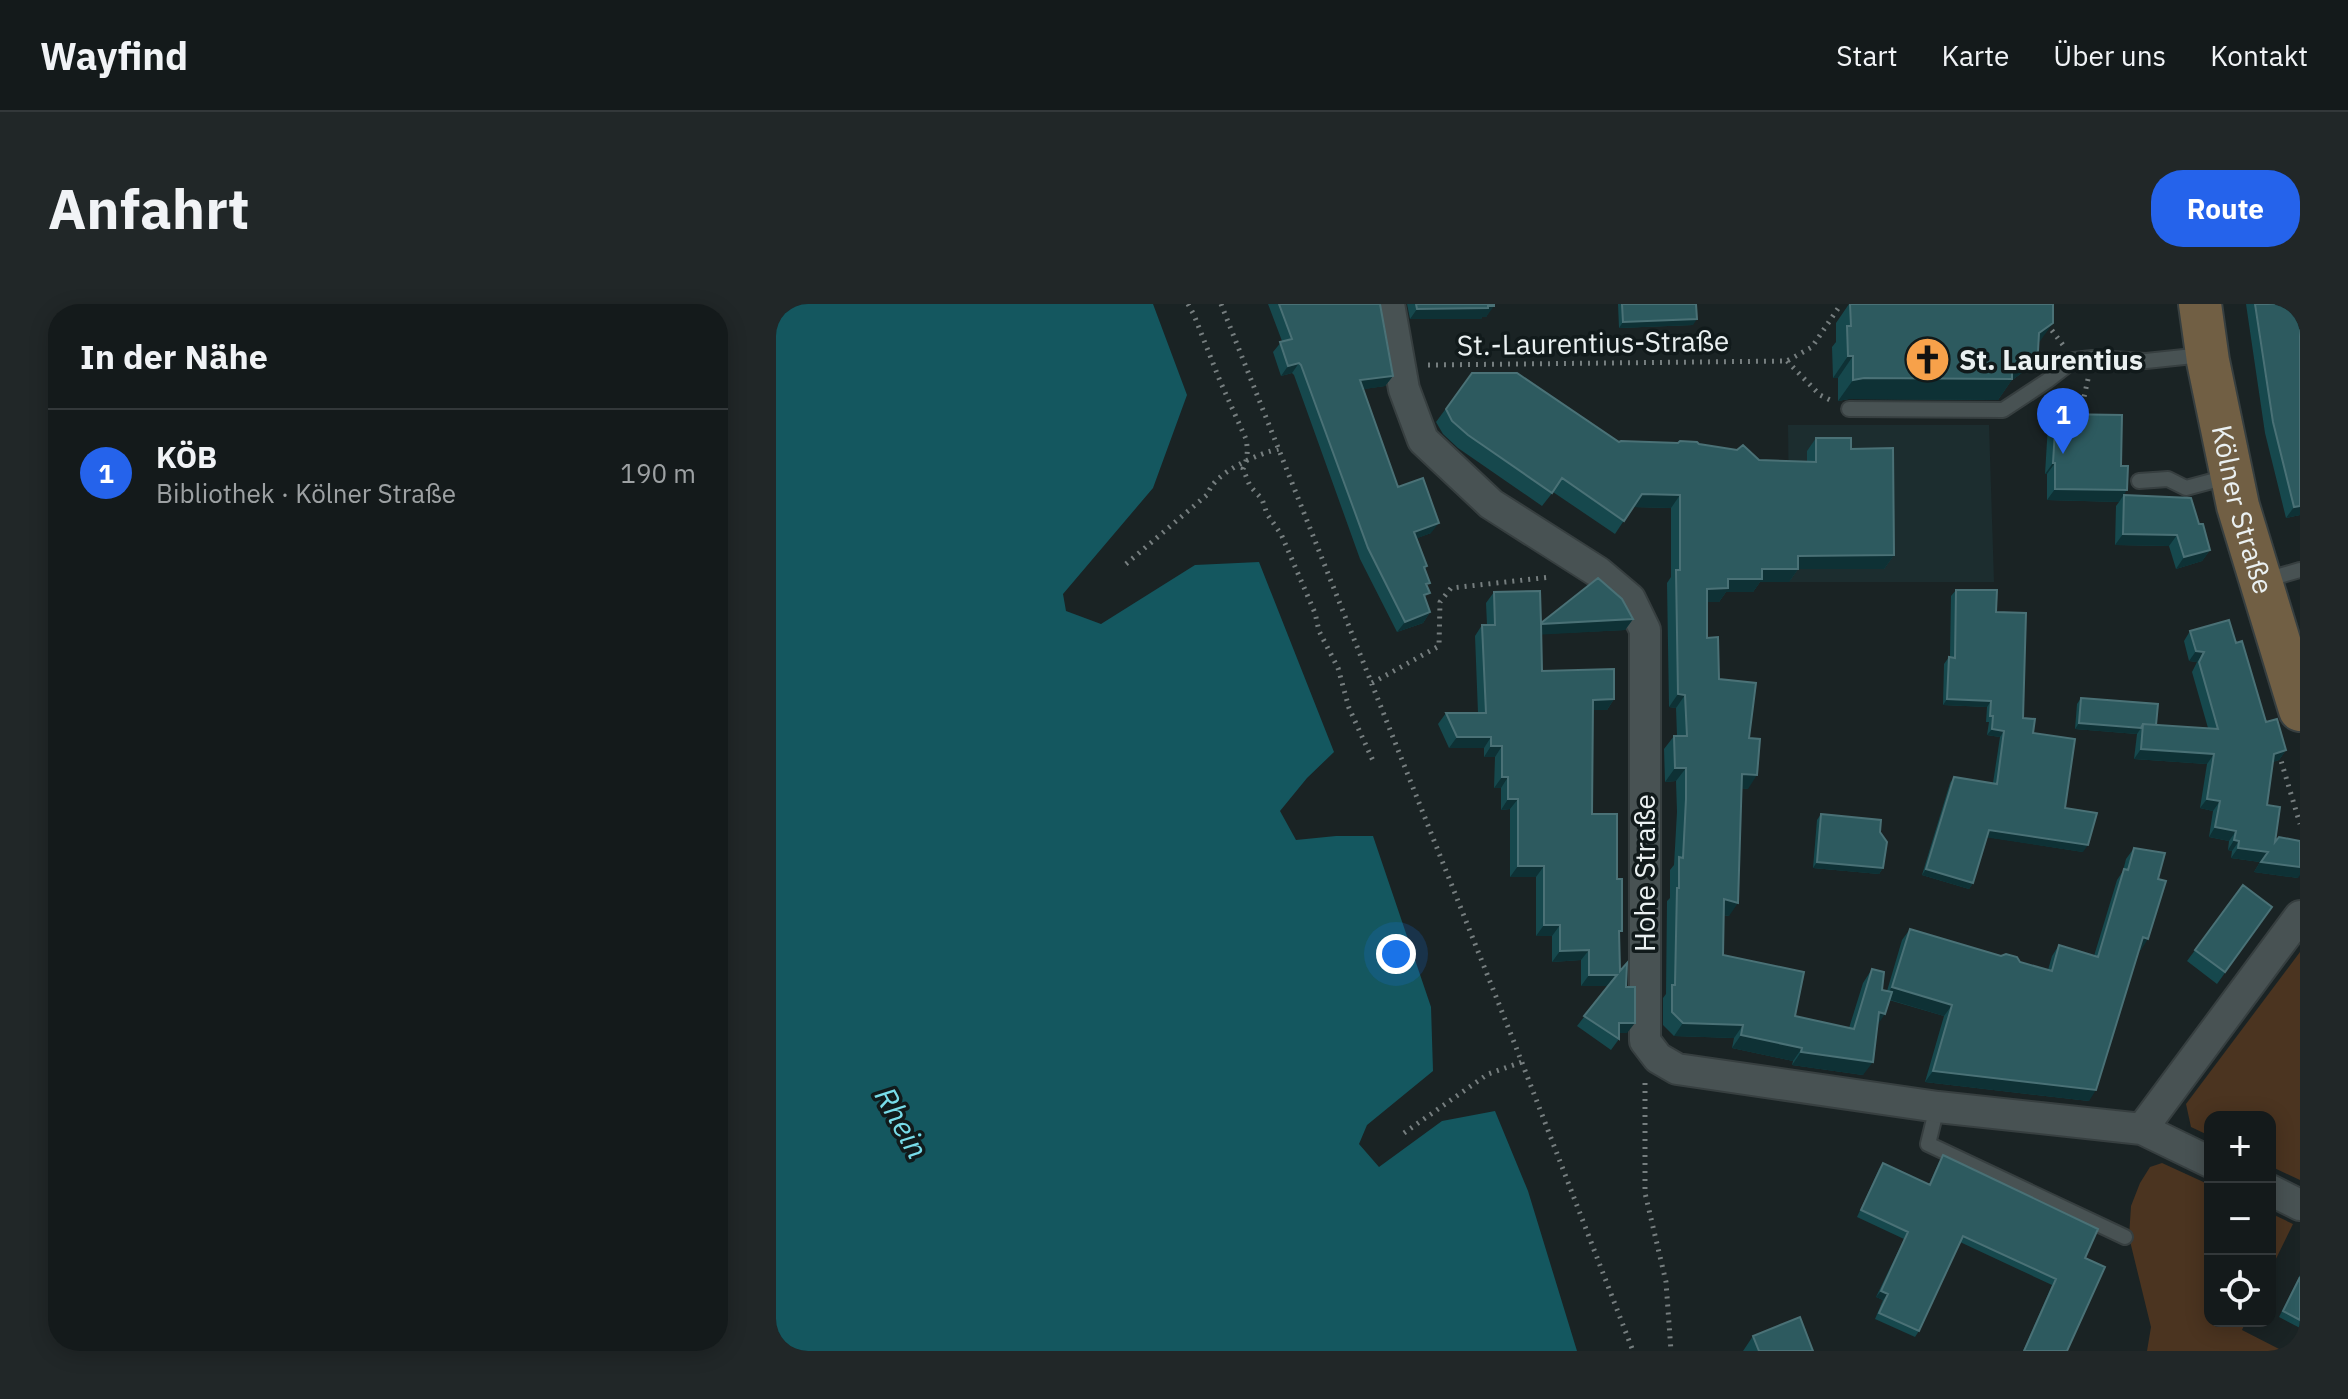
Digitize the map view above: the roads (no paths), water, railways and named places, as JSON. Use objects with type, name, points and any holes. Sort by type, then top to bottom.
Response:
[{"type":"main road","name":"Kölner Straße","points":[[2200,304],[2207,355],[2238,506],[2261,581],[2283,634],[2300,710]]},
{"type":"street","name":"Hohe Straße","points":[[1389,304],[1404,389],[1423,440],[1491,504],[1598,572],[1630,599],[1645,630],[1645,1041],[1658,1058],[1677,1069],[1937,1107]]},
{"type":"street","points":[[2142,1129],[2300,916]]},
{"type":"street","points":[[1937,1107],[2142,1129],[2204,1159]]},
{"type":"street","points":[[2276,1193],[2300,1205]]},
{"type":"lane","points":[[1849,409],[2003,410],[2074,360],[2146,361],[2207,355]]},
{"type":"lane","points":[[2139,481],[2168,479],[2186,488],[2232,476]]},
{"type":"lane","points":[[2261,581],[2300,570]]},
{"type":"lane","points":[[1937,1107],[1928,1144],[2125,1237]]},
{"type":"water","name":"Rhein","points":[[776,304],[1153,304],[1187,395],[1153,488],[1063,594],[1066,611],[1101,624],[1195,565],[1259,562],[1334,752],[1280,811],[1296,840],[1373,836],[1431,1007],[1433,1071],[1367,1125],[1359,1144],[1379,1167],[1442,1121],[1495,1111],[1528,1191],[1577,1351],[776,1351]]},
{"type":"place","name":"St. Laurentius","points":[[1928,360]]},
{"type":"place","name":"KÖB","points":[[2063,454]]}]
